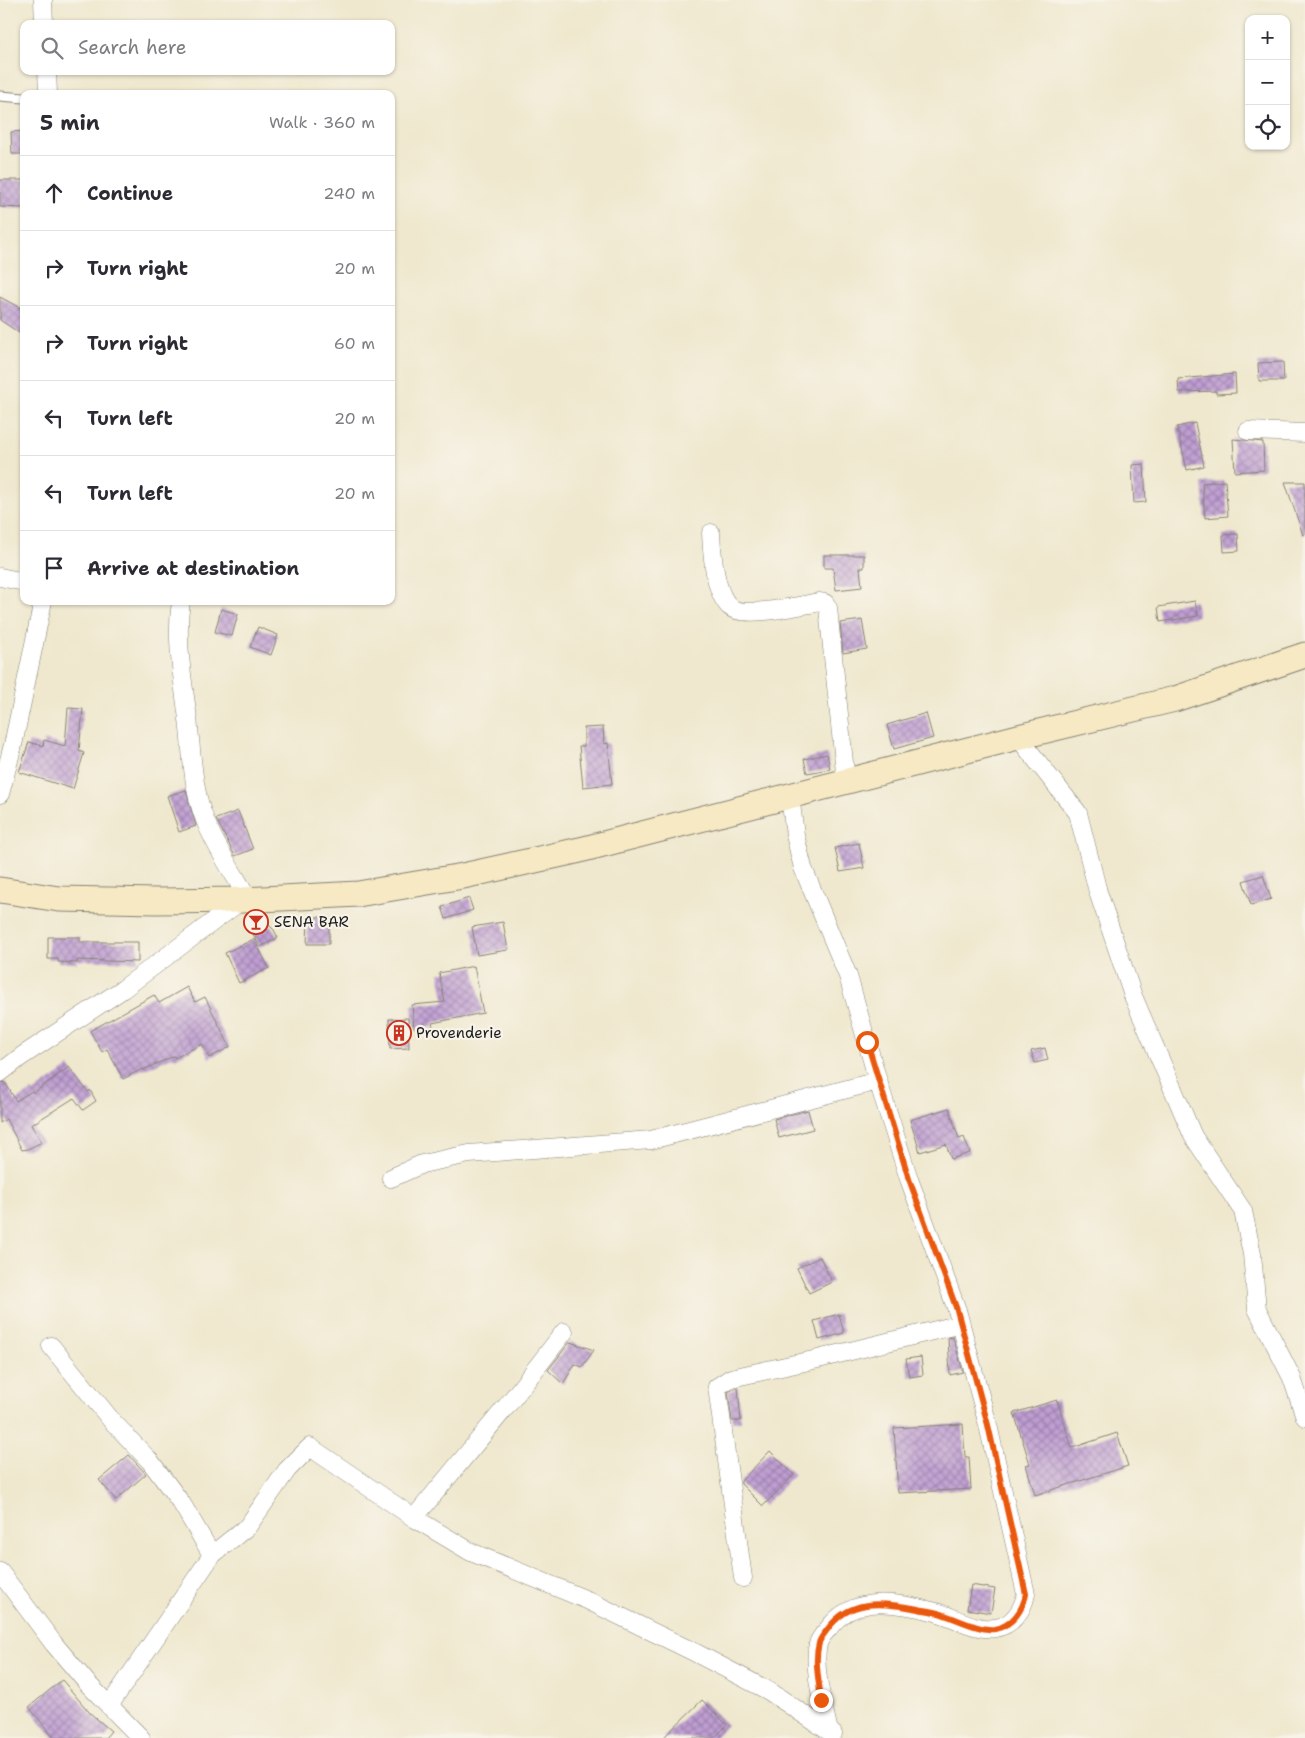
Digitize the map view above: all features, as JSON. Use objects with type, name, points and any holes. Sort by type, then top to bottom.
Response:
[{"type":"main road","points":[[0,890],[59,899],[246,900],[358,894],[463,876],[580,850],[1018,737],[1175,699],[1305,655]]},
{"type":"street","points":[[43,0],[44,20]]},
{"type":"street","points":[[47,75],[48,90]]},
{"type":"street","points":[[1248,431],[1305,433]]},
{"type":"street","points":[[711,533],[713,563],[718,585],[730,607],[739,612],[766,611],[820,602],[828,608],[846,782]]},
{"type":"street","points":[[0,577],[20,581]]},
{"type":"street","points":[[0,794],[13,745],[42,605]]},
{"type":"street","points":[[0,1073],[22,1056],[123,989],[246,900],[205,821],[200,804],[195,778],[179,644],[180,605]]},
{"type":"street","points":[[1018,737],[1078,813],[1098,892],[1133,996],[1193,1136],[1242,1211],[1252,1254],[1257,1309],[1292,1378],[1305,1417]]},
{"type":"street","points":[[790,796],[795,835],[803,868],[848,976],[909,1179],[957,1310],[990,1434],[1026,1594],[1024,1606],[1017,1615],[1005,1625],[994,1629],[977,1626],[937,1613],[885,1603],[855,1607],[833,1621],[819,1641],[816,1666],[821,1700],[830,1736]]},
{"type":"street","points":[[391,1178],[422,1164],[469,1154],[651,1140],[878,1081]]},
{"type":"street","points":[[743,1578],[717,1387],[731,1378],[961,1324]]},
{"type":"street","points":[[414,1518],[510,1402],[564,1332]]},
{"type":"street","points":[[51,1346],[112,1421],[150,1461],[182,1504],[212,1556]]},
{"type":"street","points":[[109,1706],[212,1556],[248,1526],[287,1470],[310,1448],[414,1518],[471,1552],[587,1600],[769,1691],[830,1736]]},
{"type":"street","points":[[0,1572],[54,1644],[109,1706],[141,1738]]},
{"type":"lane","points":[[0,96],[20,98]]},
{"type":"building","points":[[20,131],[20,154],[12,154],[11,132]]},
{"type":"building","points":[[0,180],[20,180],[20,208],[0,207]]},
{"type":"building","points":[[0,297],[20,308],[20,333],[0,320]]},
{"type":"building","points":[[1283,362],[1284,381],[1259,381],[1258,363]]},
{"type":"building","points":[[1235,374],[1236,393],[1216,394],[1216,391],[1179,392],[1178,379]]},
{"type":"building","points":[[1195,423],[1204,466],[1187,470],[1177,427]]},
{"type":"building","points":[[1233,439],[1263,442],[1264,470],[1235,472]]},
{"type":"building","points":[[1144,464],[1146,502],[1134,503],[1132,465]]},
{"type":"building","points":[[1225,481],[1228,516],[1205,518],[1202,483]]},
{"type":"building","points":[[1285,482],[1305,482],[1305,534],[1303,535]]},
{"type":"building","points":[[1238,534],[1239,551],[1224,552],[1223,535]]},
{"type":"building","points":[[824,555],[864,555],[864,568],[860,568],[862,587],[836,590],[833,568],[824,568]]},
{"type":"building","points":[[1195,601],[1198,616],[1160,622],[1158,607]]},
{"type":"building","points":[[221,609],[238,614],[232,636],[215,632]]},
{"type":"building","points":[[862,620],[867,649],[843,653],[840,623]]},
{"type":"building","points":[[258,627],[278,635],[271,655],[250,647]]},
{"type":"building","points":[[68,708],[83,709],[79,751],[84,753],[73,789],[19,772],[29,742],[43,746],[44,740],[65,746]]},
{"type":"building","points":[[926,713],[933,738],[894,749],[887,725]]},
{"type":"building","points":[[603,727],[604,744],[608,743],[612,784],[583,787],[579,746],[584,746],[584,728]]},
{"type":"building","points":[[827,754],[830,769],[807,773],[804,759]]},
{"type":"building","points":[[186,790],[196,826],[179,832],[167,796]]},
{"type":"building","points":[[238,811],[253,849],[235,856],[216,819]]},
{"type":"building","points":[[859,843],[864,868],[840,872],[835,848]]},
{"type":"building","points":[[1263,875],[1271,899],[1251,905],[1243,881]]},
{"type":"building","points":[[469,898],[473,910],[446,919],[442,907]]},
{"type":"building","points":[[255,914],[258,914],[274,930],[278,938],[260,947],[247,922]]},
{"type":"building","points":[[308,917],[329,917],[329,944],[307,944]]},
{"type":"building","points":[[503,922],[508,950],[477,955],[472,927]]},
{"type":"building","points":[[48,937],[80,937],[80,942],[138,942],[138,962],[77,960],[77,963],[58,962],[58,959],[48,959]]},
{"type":"building","points":[[254,939],[269,968],[239,983],[225,953]]},
{"type":"building","points":[[474,966],[483,1013],[432,1023],[433,1027],[414,1028],[412,1005],[445,1002],[439,973]]},
{"type":"building","points":[[187,987],[195,1002],[205,997],[230,1047],[209,1058],[202,1044],[175,1058],[174,1056],[123,1079],[107,1049],[102,1052],[90,1031],[154,995],[159,1003]]},
{"type":"building","name":"Provenderie","points":[[408,1018],[409,1048],[390,1049],[389,1019]]},
{"type":"building","points":[[1045,1048],[1048,1060],[1035,1063],[1031,1051]]},
{"type":"building","points":[[69,1067],[88,1092],[90,1090],[96,1101],[83,1110],[74,1098],[31,1125],[42,1142],[22,1150],[6,1119],[0,1123],[0,1083],[5,1082],[16,1101],[32,1091],[33,1093]]},
{"type":"building","points":[[949,1108],[959,1139],[964,1137],[970,1153],[951,1159],[946,1144],[920,1152],[910,1120]]},
{"type":"building","points":[[808,1110],[813,1129],[779,1138],[774,1119]]},
{"type":"building","points":[[820,1257],[832,1282],[809,1293],[797,1268]]},
{"type":"building","points":[[839,1314],[844,1333],[819,1340],[814,1321]]},
{"type":"building","points":[[953,1337],[963,1372],[950,1375],[948,1338]]},
{"type":"building","points":[[570,1342],[594,1350],[582,1367],[575,1364],[563,1384],[548,1370]]},
{"type":"building","points":[[921,1357],[923,1375],[909,1377],[906,1359]]},
{"type":"building","points":[[738,1387],[741,1421],[732,1421],[728,1392]]},
{"type":"building","points":[[1057,1400],[1072,1448],[1117,1433],[1128,1466],[1035,1495],[1026,1465],[1030,1464],[1014,1413]]},
{"type":"building","points":[[963,1424],[965,1457],[969,1457],[971,1489],[898,1493],[894,1428]]},
{"type":"building","points":[[770,1451],[794,1475],[763,1506],[741,1484],[741,1481]]},
{"type":"building","points":[[129,1455],[146,1474],[116,1500],[99,1480]]},
{"type":"building","points":[[971,1585],[995,1589],[991,1613],[967,1609]]},
{"type":"building","points":[[62,1680],[90,1713],[111,1731],[105,1738],[54,1738],[29,1707]]},
{"type":"building","points":[[702,1700],[727,1725],[714,1738],[663,1738]]},
{"type":"place","name":"SENA BAR","points":[[256,922]]},
{"type":"place","name":"Provenderie","points":[[399,1033]]},
{"type":"route","points":[[821,1700],[816,1666],[819,1641],[833,1621],[855,1607],[885,1603],[937,1613],[977,1626],[994,1629],[1005,1625],[1017,1615],[1024,1606],[1026,1594],[988,1425],[957,1310],[909,1179],[867,1042]]}]
